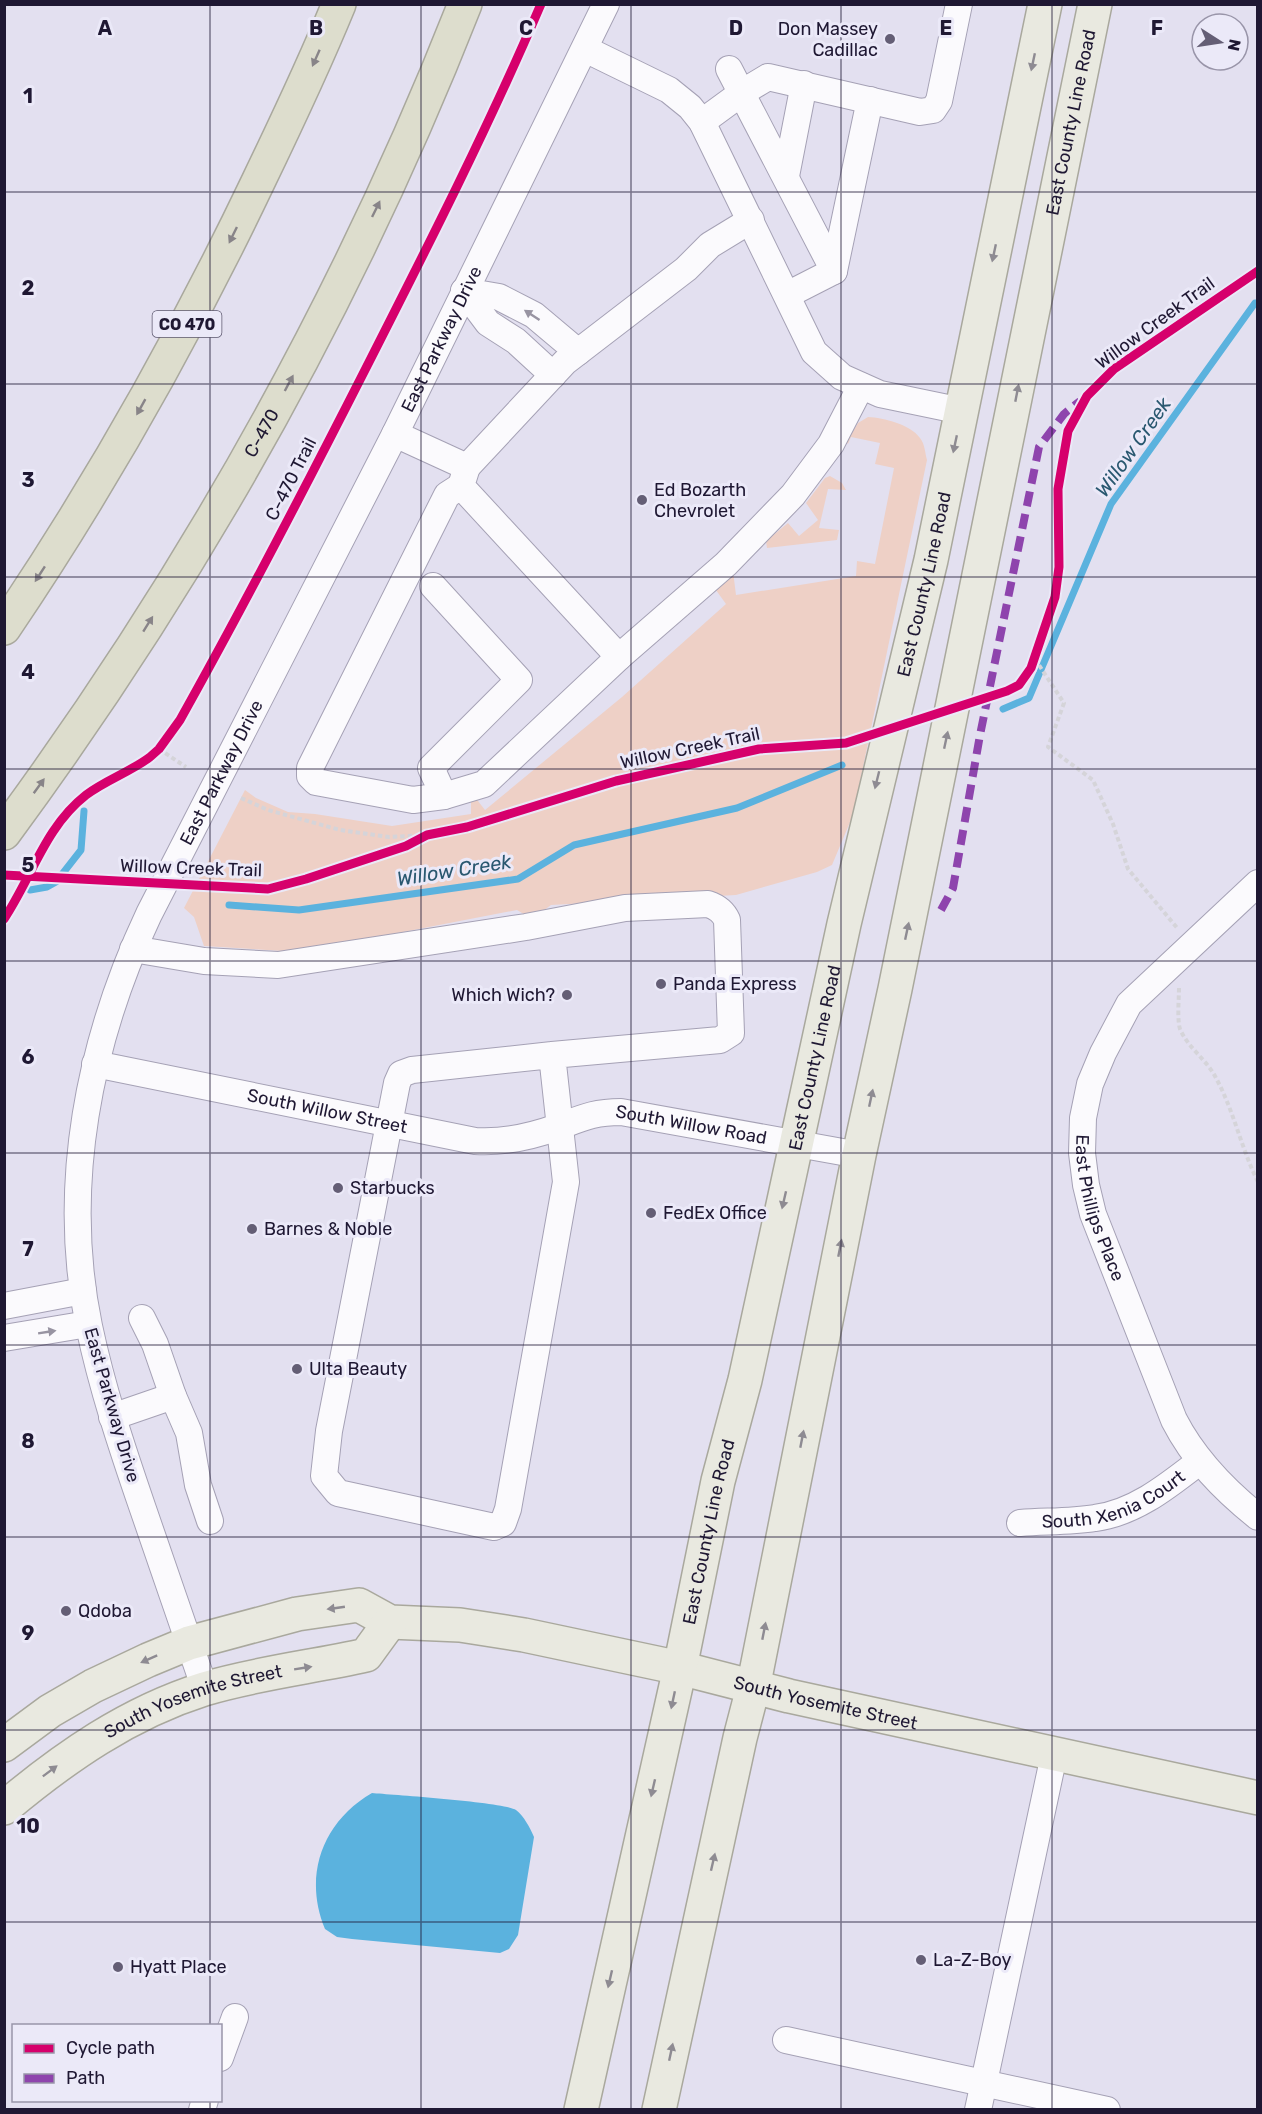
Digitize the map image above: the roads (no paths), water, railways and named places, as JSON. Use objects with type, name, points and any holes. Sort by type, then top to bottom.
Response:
[{"type":"highway","name":"CO 470","points":[[4,628],[81,510],[179,339],[273,152],[312,69],[339,4]]},
{"type":"highway","name":"C-470","points":[[4,833],[56,762],[134,646],[262,433],[321,323],[387,186],[465,4]]},
{"type":"main road","name":"East County Line Road","points":[[581,2109],[680,1668],[718,1481],[745,1380],[870,807],[931,560],[1045,4]]},
{"type":"main road","name":"East County Line Road","points":[[659,2109],[753,1688],[859,1155],[1095,4]]},
{"type":"main road","name":"South Yosemite Street","points":[[4,1745],[50,1711],[93,1686],[148,1659],[189,1643],[297,1614],[359,1605],[390,1622],[433,1622],[495,1630],[680,1668],[753,1688],[1257,1798]]},
{"type":"main road","name":"South Yosemite Street","points":[[4,1808],[76,1752],[111,1729],[157,1707],[205,1689],[366,1655],[390,1622]]},
{"type":"street","name":"East Parkway Drive","points":[[205,1689],[112,1417],[88,1324],[79,1240],[80,1175],[86,1109],[95,1064],[111,1006],[133,949],[395,434],[606,4]]},
{"type":"street","points":[[702,122],[768,77],[920,111],[933,110],[939,101],[959,4]]},
{"type":"street","points":[[585,49],[669,90],[690,107],[702,122],[814,352],[842,377],[880,394],[962,411]]},
{"type":"street","points":[[729,69],[743,92],[834,271]]},
{"type":"street","points":[[786,176],[804,84]]},
{"type":"street","points":[[834,271],[870,100]]},
{"type":"street","points":[[751,220],[710,246],[686,270],[578,352],[553,375],[447,495],[310,768],[310,776],[316,782],[413,800],[444,796],[484,784],[619,657],[726,564],[793,495],[831,444],[861,386]]},
{"type":"street","points":[[787,295],[834,271]]},
{"type":"street","points":[[464,291],[500,297],[508,301],[534,315],[578,352]]},
{"type":"street","points":[[464,291],[488,323],[516,341],[553,375]]},
{"type":"street","points":[[395,434],[464,476],[619,657]]},
{"type":"street","points":[[433,586],[519,680],[431,768],[444,796]]},
{"type":"street","name":"East Phillips Place","points":[[1257,883],[1129,1004],[1103,1053],[1090,1084],[1083,1118],[1082,1153],[1093,1214],[1174,1420],[1183,1438],[1212,1477],[1257,1517]]},
{"type":"street","points":[[133,949],[204,961],[278,965],[526,927],[625,908],[708,904],[716,907],[727,920],[731,1032],[727,1037],[720,1040],[552,1055],[412,1070],[401,1074],[397,1083],[329,1431],[324,1476],[338,1493],[494,1527],[503,1523],[508,1509],[566,1182],[552,1055]]},
{"type":"street","name":"South Willow Street","points":[[95,1064],[475,1141],[508,1141],[560,1126]]},
{"type":"street","name":"South Willow Road","points":[[560,1126],[580,1117],[621,1112],[859,1155]]},
{"type":"street","points":[[4,1306],[83,1291]]},
{"type":"street","points":[[142,1318],[155,1344],[189,1433],[198,1485],[210,1521]]},
{"type":"street","points":[[4,1338],[88,1324]]},
{"type":"street","points":[[112,1417],[173,1396]]},
{"type":"street","name":"South Xenia Court","points":[[1020,1523],[1096,1518],[1119,1512],[1160,1492],[1200,1461]]},
{"type":"street","points":[[978,2109],[1054,1755]]},
{"type":"street","points":[[222,2053],[235,2017]]},
{"type":"street","points":[[786,2040],[1107,2109]]},
{"type":"water","points":[[372,1793],[492,1804],[516,1810],[522,1815],[534,1837],[518,1935],[509,1949],[500,1953],[352,1939],[337,1937],[325,1929],[316,1889],[317,1870],[322,1852],[329,1835],[340,1819]]},
{"type":"waterway","name":"Willow Creek","points":[[1003,709],[1029,698],[1111,504],[1255,303],[1258,303]]},
{"type":"waterway","name":"Willow Creek","points":[[229,905],[299,910],[518,879],[574,845],[737,808],[842,765]]},
{"type":"waterway","points":[[30,890],[47,887],[56,882],[81,850],[84,811]]},
{"type":"place","name":"Don Massey Cadillac","points":[[890,39]]},
{"type":"place","name":"Ed Bozarth Chevrolet","points":[[642,500]]},
{"type":"place","name":"Panda Express","points":[[661,984]]},
{"type":"place","name":"Which Wich?","points":[[567,995]]},
{"type":"place","name":"Starbucks","points":[[338,1188]]},
{"type":"place","name":"FedEx Office","points":[[651,1213]]},
{"type":"place","name":"Barnes & Noble","points":[[252,1229]]},
{"type":"place","name":"Ulta Beauty","points":[[297,1369]]},
{"type":"place","name":"Qdoba","points":[[66,1611]]},
{"type":"place","name":"La-Z-Boy","points":[[921,1960]]},
{"type":"place","name":"Hyatt Place","points":[[118,1967]]}]
